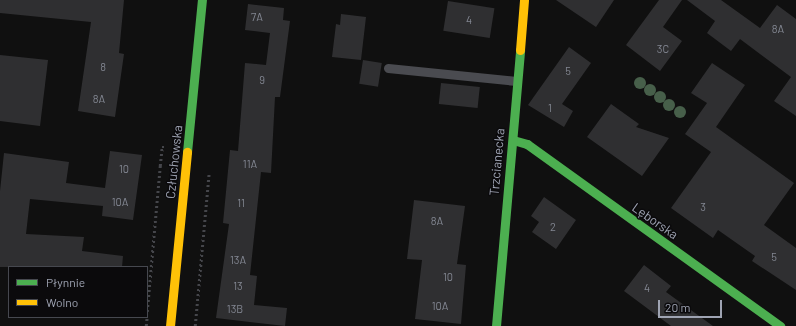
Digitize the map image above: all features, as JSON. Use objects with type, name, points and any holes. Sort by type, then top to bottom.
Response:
[{"type":"street","name":"Człuchowska","points":[[170,326],[202,0]]},
{"type":"street","name":"Trzcianecka","points":[[496,326],[524,0]]},
{"type":"street","name":"Lęborska","points":[[513,140],[527,144],[780,326]]},
{"type":"lane","points":[[388,68],[516,81]]},
{"type":"building","points":[[0,0],[124,0],[119,53],[124,54],[115,117],[78,111],[91,22],[0,13]]},
{"type":"building","points":[[556,0],[614,0],[596,27]]},
{"type":"building","points":[[659,0],[682,0],[663,27],[682,41],[660,71],[626,45]]},
{"type":"building","points":[[687,0],[721,0],[760,28],[777,5],[796,19],[796,116],[774,101],[791,77],[740,39],[731,51],[707,33],[715,21]]},
{"type":"building","points":[[448,1],[494,8],[490,38],[443,31]]},
{"type":"building","points":[[248,4],[284,8],[283,20],[290,21],[280,97],[275,97],[271,173],[261,172],[250,275],[257,276],[254,305],[287,308],[285,326],[216,318],[229,224],[223,223],[230,150],[238,151],[245,63],[266,65],[270,33],[245,30]]},
{"type":"building","points":[[341,14],[366,17],[361,60],[332,57],[336,24],[340,25]]},
{"type":"building","points":[[569,47],[591,63],[562,104],[573,111],[564,127],[528,105]]},
{"type":"building","points":[[0,55],[48,60],[40,126],[0,121]]},
{"type":"building","points":[[363,60],[382,63],[378,87],[359,84]]},
{"type":"building","points":[[712,63],[745,85],[716,127],[794,183],[764,225],[796,248],[796,290],[752,261],[755,256],[718,230],[713,238],[671,208],[711,152],[685,134],[707,103],[691,93]]},
{"type":"building","points":[[441,83],[480,87],[478,108],[439,104]]},
{"type":"building","points":[[611,104],[639,124],[636,127],[669,138],[642,176],[587,137]]},
{"type":"building","points":[[110,151],[142,155],[133,220],[102,216],[103,206],[30,199],[26,234],[84,237],[82,251],[123,256],[122,266],[0,267],[0,191],[4,153],[69,162],[66,183],[105,188]]},
{"type":"building","points":[[544,197],[576,220],[556,249],[532,232],[539,222],[531,216]]},
{"type":"building","points":[[414,200],[465,206],[457,264],[466,265],[461,324],[415,319],[422,260],[407,259]]},
{"type":"building","points":[[644,265],[671,286],[666,292],[713,326],[671,326],[624,291]]},
{"type":"traffic: fast","points":[[187,152],[202,0]]},
{"type":"traffic: fast","points":[[496,326],[520,50]]},
{"type":"traffic: fast","points":[[513,140],[527,144],[780,326]]},
{"type":"traffic: slow","points":[[520,50],[524,0]]},
{"type":"traffic: slow","points":[[170,326],[187,152]]}]
